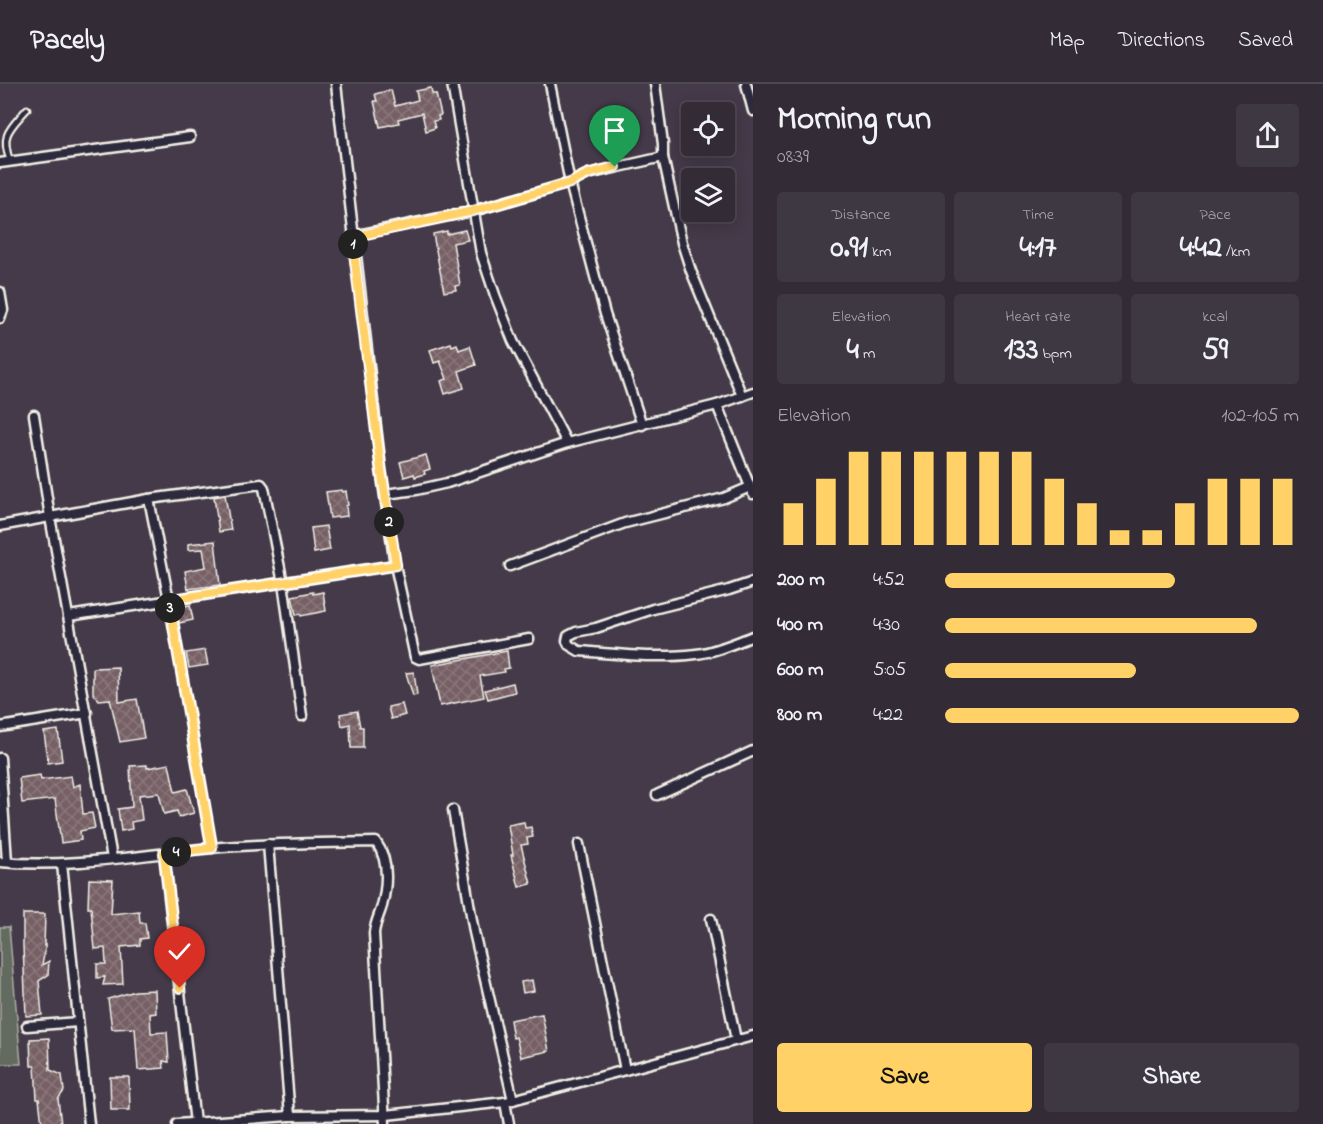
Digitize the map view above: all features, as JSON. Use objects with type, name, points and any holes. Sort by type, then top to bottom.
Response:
[{"type":"street","points":[[336,84],[346,159],[352,237],[385,494],[396,565],[417,658],[529,639]]},
{"type":"street","points":[[452,84],[481,253],[513,341],[567,443]]},
{"type":"street","points":[[550,84],[570,183],[605,314],[642,425]]},
{"type":"street","points":[[655,84],[663,157],[682,243],[691,271],[742,396]]},
{"type":"street","points":[[746,84],[753,111]]},
{"type":"street","points":[[0,163],[190,137]]},
{"type":"street","points":[[352,237],[473,211],[570,183],[588,174],[663,157]]},
{"type":"street","points":[[0,292],[3,310],[0,318]]},
{"type":"street","points":[[385,494],[447,483],[567,443],[717,405],[753,392]]},
{"type":"street","points":[[510,566],[625,523],[752,490],[717,405]]},
{"type":"street","points":[[34,415],[50,517],[112,858]]},
{"type":"street","points":[[0,525],[149,499],[261,484],[264,488],[283,583],[302,716]]},
{"type":"street","points":[[149,499],[212,848]]},
{"type":"street","points":[[69,616],[396,565]]},
{"type":"street","points":[[753,582],[576,632],[568,636],[567,642],[579,651],[665,656],[698,654],[753,636]]},
{"type":"street","points":[[0,727],[87,713]]},
{"type":"street","points":[[657,795],[753,751]]},
{"type":"street","points":[[0,758],[3,862],[62,864],[268,844],[376,842],[382,853],[386,890],[375,922],[374,933],[385,1120]]},
{"type":"street","points":[[453,810],[474,932],[509,1101],[509,1124]]},
{"type":"street","points":[[268,844],[290,1116]]},
{"type":"street","points":[[579,844],[625,1070]]},
{"type":"street","points":[[164,853],[195,1123]]},
{"type":"street","points":[[62,864],[89,1124]]},
{"type":"street","points":[[711,919],[735,1040]]},
{"type":"street","points":[[27,1026],[78,1022]]},
{"type":"street","points":[[177,1124],[290,1116],[385,1120],[509,1101],[753,1036]]},
{"type":"lane","points":[[10,161],[5,148],[6,133],[27,109]]},
{"type":"green space","points":[[0,927],[9,927],[21,1064],[0,1064]]},
{"type":"building","points":[[431,88],[432,94],[436,94],[441,115],[438,116],[439,120],[433,121],[435,128],[426,131],[422,113],[398,119],[399,123],[380,127],[374,101],[377,101],[375,94],[391,90],[395,106],[418,100],[416,91]]},
{"type":"building","points":[[465,230],[468,240],[453,243],[460,285],[455,286],[456,290],[444,292],[433,234]]},
{"type":"building","points":[[451,343],[452,346],[457,344],[459,350],[470,346],[476,365],[459,371],[464,388],[445,394],[441,381],[447,379],[440,361],[434,363],[430,350]]},
{"type":"building","points":[[426,455],[430,469],[424,471],[425,474],[404,477],[400,462]]},
{"type":"building","points":[[346,491],[347,516],[330,518],[326,492]]},
{"type":"building","points":[[225,495],[231,530],[219,532],[214,497]]},
{"type":"building","points":[[326,526],[330,550],[314,553],[311,528]]},
{"type":"building","points":[[215,541],[220,585],[188,589],[185,571],[206,567],[203,549],[188,550],[188,544]]},
{"type":"building","points":[[313,592],[313,594],[323,592],[326,611],[296,615],[292,596]]},
{"type":"building","points":[[190,605],[193,620],[179,623],[177,607]]},
{"type":"building","points":[[205,650],[208,665],[189,668],[186,653]]},
{"type":"building","points":[[507,651],[509,668],[504,669],[505,672],[480,676],[484,697],[440,706],[432,665]]},
{"type":"building","points":[[118,667],[119,702],[137,699],[144,738],[120,742],[110,699],[99,700],[93,693],[93,668]]},
{"type":"building","points":[[414,672],[417,695],[413,696],[406,673]]},
{"type":"building","points":[[513,683],[515,692],[488,699],[485,690]]},
{"type":"building","points":[[402,704],[405,715],[391,719],[388,707]]},
{"type":"building","points":[[357,711],[360,727],[363,727],[363,748],[351,748],[350,724],[342,726],[340,714]]},
{"type":"building","points":[[58,730],[62,761],[48,763],[44,732]]},
{"type":"building","points":[[169,764],[175,792],[187,789],[194,813],[179,817],[177,811],[164,814],[159,793],[139,795],[142,820],[131,822],[132,829],[121,831],[118,809],[132,807],[130,766],[147,765],[147,768]]},
{"type":"building","points":[[40,775],[41,780],[71,776],[73,787],[80,784],[83,814],[92,813],[95,828],[80,831],[81,840],[61,843],[55,799],[22,803],[19,778]]},
{"type":"building","points":[[524,822],[525,828],[531,827],[533,837],[527,838],[528,844],[521,845],[531,884],[519,887],[511,855],[513,855],[508,825]]},
{"type":"building","points":[[89,879],[113,880],[111,914],[139,911],[140,923],[145,923],[147,938],[140,939],[140,945],[121,947],[123,984],[103,985],[105,977],[97,978],[97,964],[106,964],[105,948],[95,949],[91,908],[88,908]]},
{"type":"building","points":[[23,914],[45,914],[44,946],[46,945],[42,965],[49,961],[48,975],[39,981],[42,1015],[26,1016]]},
{"type":"building","points":[[532,980],[534,991],[523,993],[521,982]]},
{"type":"building","points":[[155,990],[156,1013],[150,1014],[151,1033],[167,1032],[169,1062],[163,1061],[164,1068],[138,1070],[135,1028],[112,1029],[108,999],[135,991]]},
{"type":"building","points":[[542,1014],[549,1051],[521,1057],[516,1037],[513,1038],[510,1020]]},
{"type":"building","points":[[49,1038],[50,1070],[62,1075],[64,1091],[58,1099],[61,1124],[42,1124],[39,1099],[37,1099],[35,1066],[31,1066],[30,1039]]},
{"type":"building","points":[[110,1077],[129,1077],[130,1110],[111,1110]]},
{"type":"route","points":[[180,988],[164,853],[212,848],[169,600],[396,565],[381,469],[352,237],[473,211],[570,183],[588,174],[615,167]]}]
